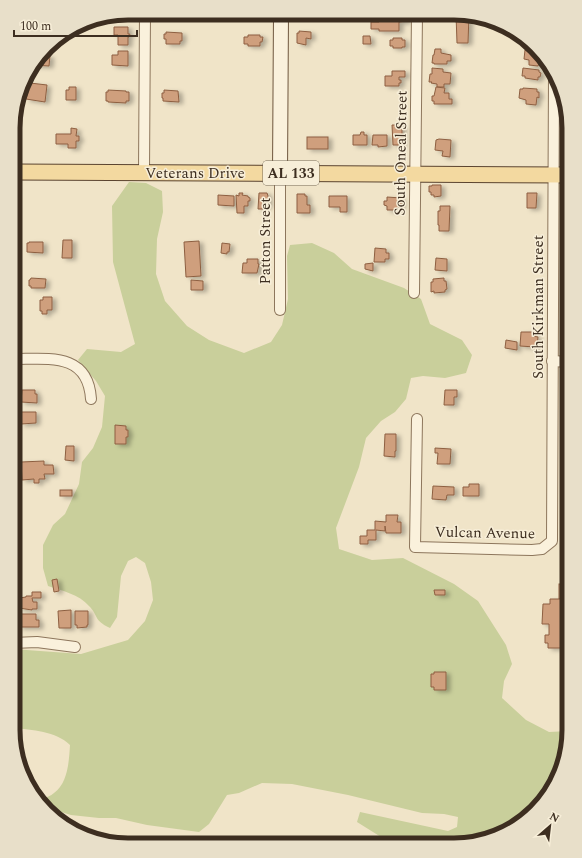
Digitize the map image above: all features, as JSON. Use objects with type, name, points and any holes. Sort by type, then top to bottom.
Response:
[{"type":"main road","name":"Veterans Drive","points":[[20,172],[562,175]]},
{"type":"street","points":[[144,172],[145,20]]},
{"type":"street","points":[[280,173],[281,20]]},
{"type":"street","name":"South Oneal Street","points":[[414,293],[417,20]]},
{"type":"street","name":"South Kirkman Street","points":[[552,541],[554,87]]},
{"type":"street","name":"Patton Street","points":[[280,173],[280,310]]},
{"type":"street","points":[[20,360],[53,359],[73,364],[87,378],[91,388],[91,399]]},
{"type":"street","points":[[552,361],[562,362]]},
{"type":"street","name":"Vulcan Avenue","points":[[417,419],[415,546],[532,550],[542,549],[552,541]]},
{"type":"street","points":[[20,643],[47,643],[75,647]]},
{"type":"green space","points":[[129,182],[146,183],[162,191],[163,212],[157,239],[156,274],[165,301],[187,326],[209,340],[244,353],[271,342],[282,325],[288,299],[287,256],[290,245],[312,243],[334,253],[352,269],[404,288],[421,299],[430,324],[462,340],[472,355],[466,373],[445,378],[423,376],[411,378],[406,399],[395,412],[381,421],[366,438],[359,467],[336,528],[339,549],[372,560],[403,558],[454,584],[478,601],[506,645],[512,664],[504,681],[502,698],[526,720],[549,732],[562,731],[560,751],[551,778],[535,801],[514,820],[495,830],[468,837],[384,838],[357,822],[360,812],[448,831],[457,827],[458,817],[444,814],[422,813],[348,795],[292,784],[262,783],[239,793],[227,795],[209,824],[199,832],[147,825],[116,818],[71,815],[57,811],[45,798],[59,789],[65,778],[70,745],[64,740],[51,734],[20,729],[20,650],[81,654],[128,640],[145,621],[153,600],[151,582],[145,563],[136,557],[128,561],[121,576],[117,617],[110,628],[101,623],[92,609],[85,602],[70,593],[48,586],[43,568],[43,545],[53,525],[65,514],[79,484],[82,462],[93,448],[102,427],[105,396],[96,381],[78,360],[87,349],[121,352],[135,344],[113,262],[112,206]]},
{"type":"building","points":[[379,20],[407,20],[399,22],[399,31],[379,31],[379,29],[371,29],[371,22],[379,22]]},
{"type":"building","points":[[456,20],[469,21],[468,43],[457,43]]},
{"type":"building","points":[[114,27],[128,27],[128,34],[130,34],[128,37],[128,45],[118,45],[118,35],[114,35]]},
{"type":"building","points":[[299,31],[311,32],[311,39],[306,38],[306,45],[297,43],[297,33],[299,33]]},
{"type":"building","points":[[166,32],[182,33],[182,41],[180,41],[180,44],[166,44],[164,34],[166,34]]},
{"type":"building","points":[[248,35],[260,35],[260,37],[263,37],[262,42],[260,42],[260,46],[248,46],[248,44],[244,44],[244,37],[248,37]]},
{"type":"building","points":[[363,36],[370,36],[371,44],[363,44]]},
{"type":"building","points":[[393,38],[402,38],[402,40],[405,40],[405,47],[393,48],[393,46],[390,46],[390,40],[393,40]]},
{"type":"building","points":[[435,49],[441,49],[441,53],[451,55],[451,61],[447,61],[447,64],[432,63]]},
{"type":"building","points":[[525,50],[528,50],[540,62],[538,66],[529,65],[529,60],[524,59]]},
{"type":"building","points":[[118,51],[128,51],[128,66],[112,65],[112,55],[118,55]]},
{"type":"building","points":[[48,56],[50,56],[49,66],[40,65]]},
{"type":"building","points":[[432,68],[443,69],[443,72],[451,73],[450,84],[444,84],[444,87],[437,87],[437,84],[429,82],[430,74],[432,74]]},
{"type":"building","points":[[523,68],[539,70],[541,73],[540,77],[538,77],[538,80],[525,78],[525,76],[522,76]]},
{"type":"building","points":[[392,71],[405,71],[405,77],[399,77],[401,83],[399,83],[399,86],[385,86],[385,76],[392,76]]},
{"type":"building","points":[[30,83],[47,85],[45,102],[26,99]]},
{"type":"building","points":[[69,87],[76,87],[76,100],[66,100],[66,90],[69,90]]},
{"type":"building","points":[[436,87],[445,88],[444,93],[449,93],[449,99],[452,99],[452,104],[434,104],[434,101],[432,101],[432,96],[434,96]]},
{"type":"building","points":[[520,89],[537,89],[537,92],[539,92],[539,98],[537,97],[536,105],[526,104],[526,100],[519,98]]},
{"type":"building","points":[[108,90],[129,92],[129,101],[126,101],[126,103],[106,101],[106,92],[108,92]]},
{"type":"building","points":[[164,90],[178,91],[179,102],[163,101],[162,93],[164,93]]},
{"type":"building","points":[[392,125],[402,125],[402,145],[393,145]]},
{"type":"building","points":[[71,128],[77,129],[76,136],[79,136],[79,141],[76,141],[76,148],[68,148],[68,144],[56,144],[56,134],[71,134]]},
{"type":"building","points":[[361,132],[364,132],[364,135],[367,135],[367,145],[353,145],[353,135],[360,135]]},
{"type":"building","points":[[373,135],[387,135],[387,146],[378,147],[378,145],[372,145]]},
{"type":"building","points":[[307,137],[328,137],[328,149],[307,149]]},
{"type":"building","points":[[436,140],[451,140],[450,157],[442,156],[443,151],[435,150]]},
{"type":"building","points":[[441,185],[441,196],[434,197],[434,195],[431,195],[431,192],[429,192],[429,186]]},
{"type":"building","points":[[239,193],[243,193],[242,195],[250,198],[250,201],[248,201],[248,206],[244,206],[244,213],[237,213],[236,195],[239,196]]},
{"type":"building","points":[[259,193],[267,193],[268,196],[268,206],[263,206],[263,209],[258,209]]},
{"type":"building","points":[[527,193],[537,193],[536,208],[527,208]]},
{"type":"building","points":[[297,194],[305,194],[305,196],[307,196],[307,205],[310,205],[310,213],[297,213]]},
{"type":"building","points":[[218,195],[234,196],[234,206],[218,205]]},
{"type":"building","points":[[329,196],[347,196],[347,212],[340,212],[340,207],[329,207]]},
{"type":"building","points":[[387,197],[401,198],[401,206],[399,206],[399,210],[387,210],[387,206],[384,205],[384,201],[387,201]]},
{"type":"building","points":[[440,206],[450,206],[449,231],[439,231],[438,211],[440,211]]},
{"type":"building","points":[[63,240],[72,240],[72,258],[62,258]]},
{"type":"building","points":[[199,241],[201,276],[186,277],[184,242]]},
{"type":"building","points":[[43,242],[43,253],[27,252],[27,243]]},
{"type":"building","points":[[222,243],[230,244],[229,252],[227,252],[227,254],[221,253]]},
{"type":"building","points":[[375,248],[386,249],[386,253],[389,253],[389,259],[385,259],[385,262],[374,262]]},
{"type":"building","points":[[436,258],[447,259],[447,271],[435,270]]},
{"type":"building","points":[[247,259],[258,259],[259,264],[257,273],[242,273],[243,263],[247,263]]},
{"type":"building","points":[[373,263],[373,271],[365,269],[365,264]]},
{"type":"building","points":[[31,278],[46,279],[45,288],[31,288],[31,286],[29,286],[29,280]]},
{"type":"building","points":[[444,278],[447,289],[445,292],[431,292],[431,282],[433,282],[433,279]]},
{"type":"building","points":[[191,280],[203,281],[203,290],[191,290]]},
{"type":"building","points":[[43,297],[52,297],[52,310],[47,310],[47,314],[42,314],[42,311],[40,311],[40,300],[43,300]]},
{"type":"building","points":[[521,332],[533,332],[532,336],[538,337],[537,346],[520,346]]},
{"type":"building","points":[[506,340],[517,342],[517,350],[505,348]]},
{"type":"building","points":[[22,390],[35,390],[35,394],[37,394],[37,403],[21,402]]},
{"type":"building","points":[[445,390],[457,390],[457,397],[454,397],[454,405],[444,405]]},
{"type":"building","points":[[21,412],[36,412],[36,423],[21,424]]},
{"type":"building","points":[[115,425],[126,426],[126,430],[128,430],[128,437],[126,437],[126,444],[115,444]]},
{"type":"building","points":[[385,434],[396,434],[395,457],[384,456]]},
{"type":"building","points":[[66,446],[74,446],[74,461],[65,460]]},
{"type":"building","points":[[435,448],[451,449],[450,464],[437,464],[438,453],[435,453]]},
{"type":"building","points":[[44,461],[44,465],[53,465],[54,474],[44,474],[45,479],[39,479],[39,483],[34,483],[34,479],[22,480],[21,462]]},
{"type":"building","points":[[469,484],[479,484],[479,496],[463,496],[463,487],[469,487]]},
{"type":"building","points":[[433,486],[454,487],[454,495],[447,495],[446,500],[432,499]]},
{"type":"building","points":[[60,490],[72,490],[72,496],[60,496]]},
{"type":"building","points":[[386,515],[398,515],[397,522],[401,522],[401,533],[386,533],[385,526],[385,531],[376,530],[376,540],[368,540],[368,544],[360,544],[360,536],[367,536],[367,530],[375,530],[375,521],[386,522]]},
{"type":"building","points":[[57,579],[59,591],[54,592],[52,580]]},
{"type":"building","points":[[559,584],[562,584],[562,599],[559,599]]},
{"type":"building","points":[[434,590],[445,590],[445,595],[435,595]]},
{"type":"building","points":[[32,592],[41,592],[41,598],[32,598],[33,602],[37,602],[37,609],[32,610],[20,608],[20,598],[32,596]]},
{"type":"building","points":[[550,599],[562,599],[562,648],[548,648],[548,643],[545,643],[545,635],[549,635],[549,624],[542,624],[543,604],[550,604]]},
{"type":"building","points":[[71,610],[71,628],[59,628],[58,611]]},
{"type":"building","points":[[75,611],[88,611],[87,627],[77,628],[77,625],[75,625]]},
{"type":"building","points":[[20,614],[36,614],[36,620],[39,620],[39,627],[20,627]]},
{"type":"building","points":[[434,672],[446,672],[446,690],[434,690],[434,687],[431,687],[431,674],[434,674]]}]
